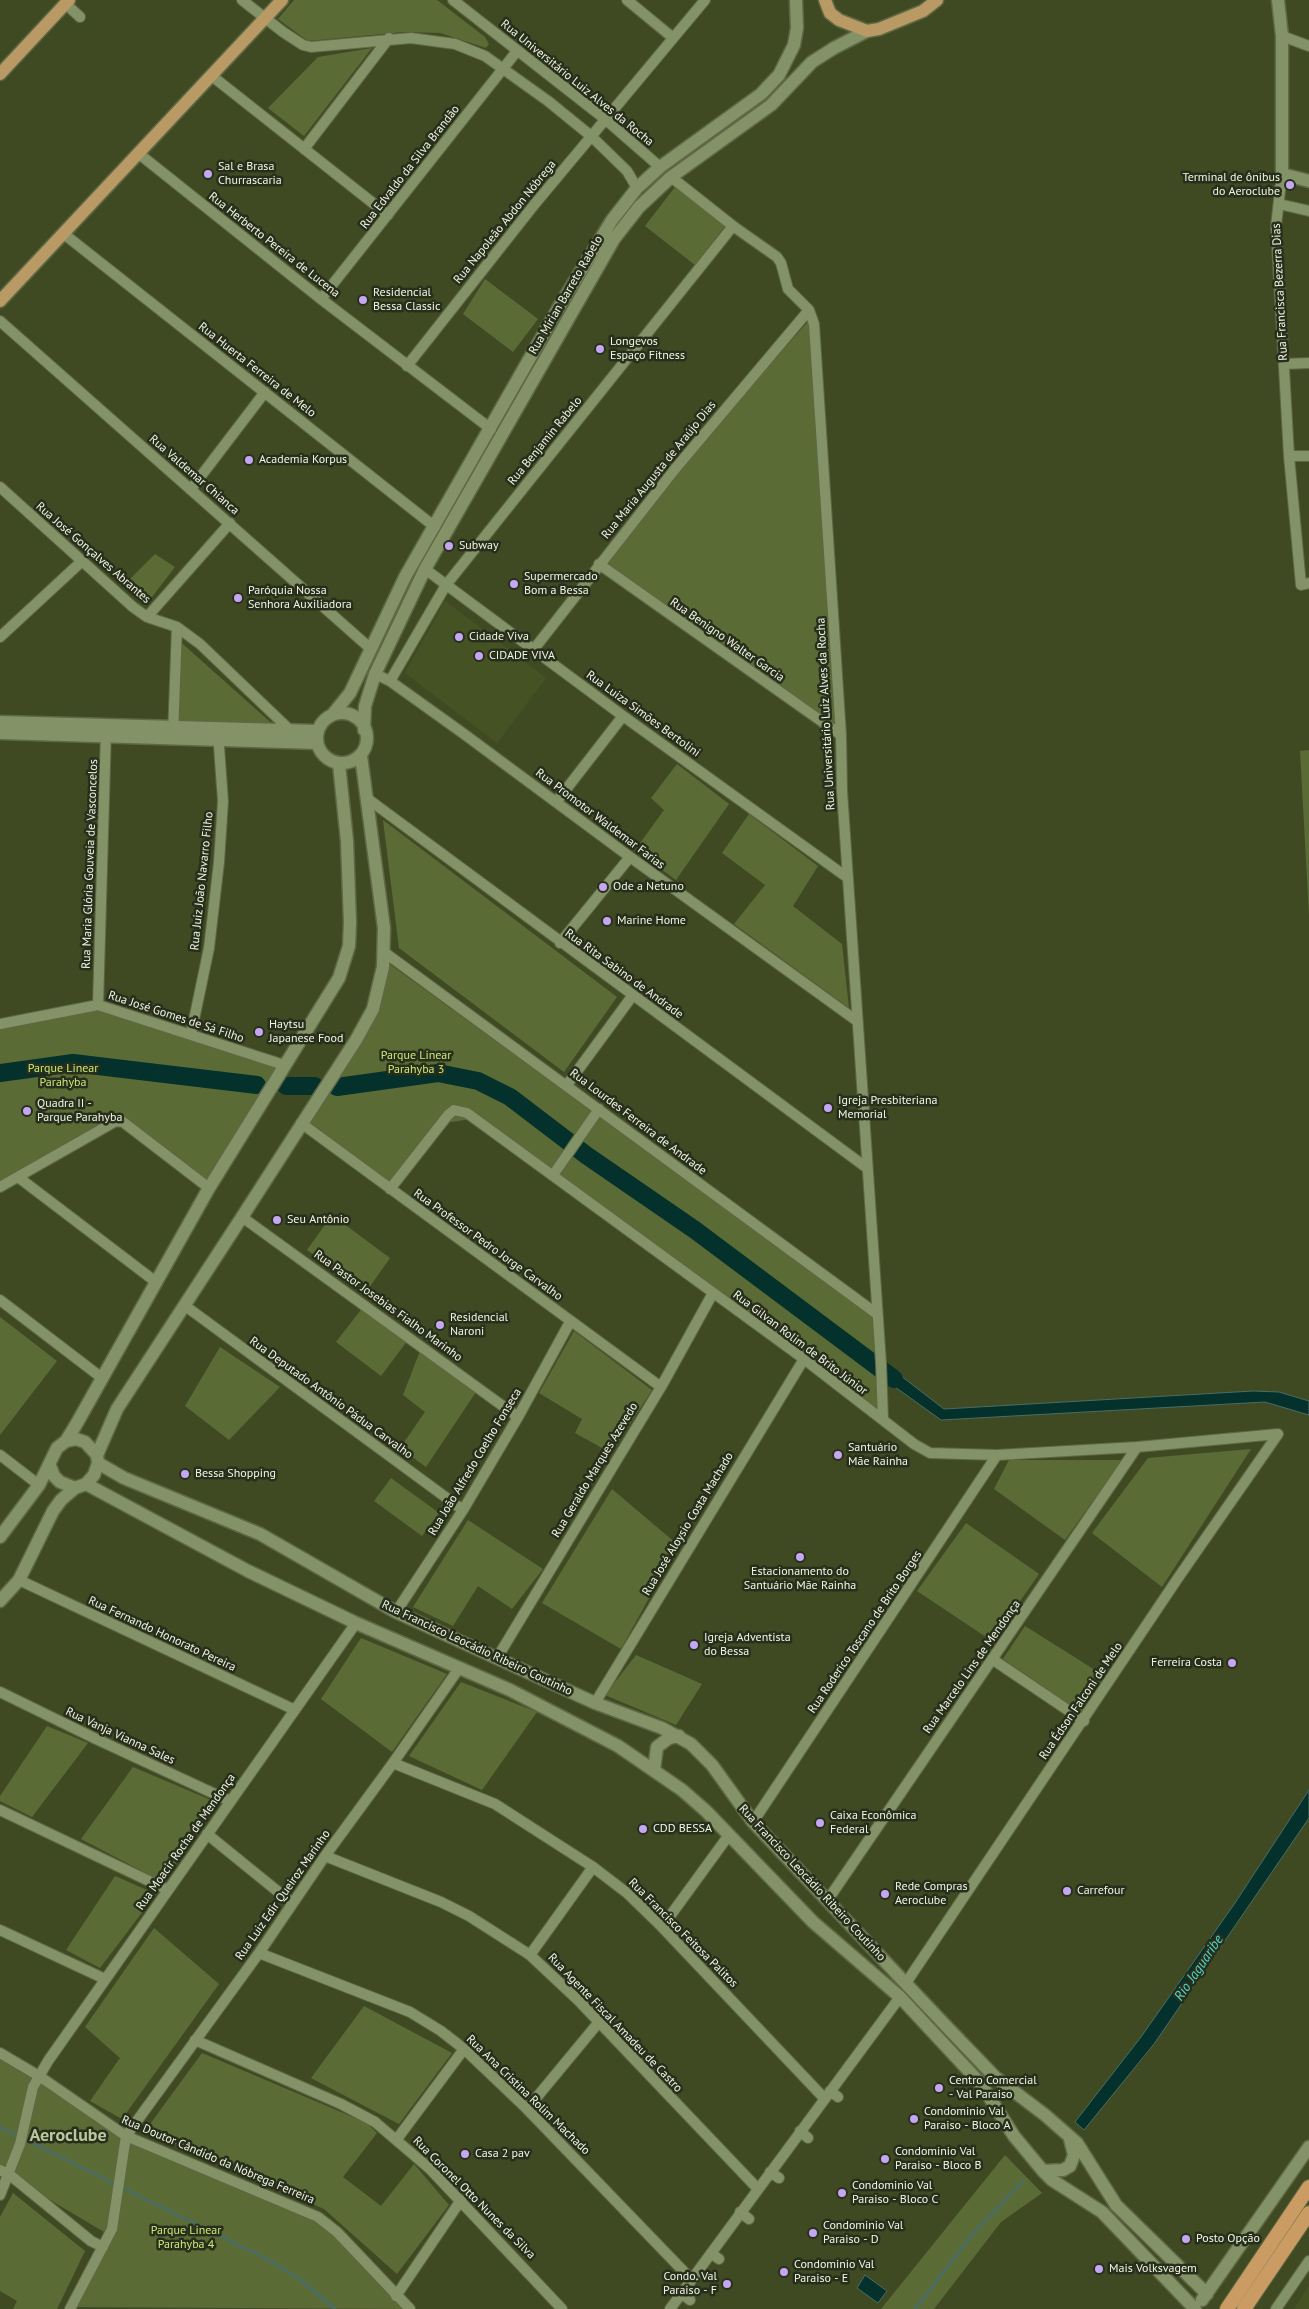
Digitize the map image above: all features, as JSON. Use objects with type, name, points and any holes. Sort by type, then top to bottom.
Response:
[{"type":"highway","points":[[1227,2309],[1309,2187]]},
{"type":"highway","points":[[1244,2309],[1309,2213]]},
{"type":"highway","points":[[1291,2240],[1309,2226]]},
{"type":"main road","points":[[0,301],[282,0]]},
{"type":"main road","name":"Rua Mirian Barreto Rabelo","points":[[333,714],[350,693],[406,577],[598,244],[624,203],[660,167],[761,94],[779,74],[794,45],[797,28],[796,0]]},
{"type":"main road","points":[[825,0],[826,7],[839,20],[867,31]]},
{"type":"main road","name":"Rua Mirian Barreto Rabelo","points":[[364,730],[366,706],[375,674],[425,569],[614,239],[639,207],[671,177],[772,105],[812,62],[867,31],[880,29],[923,11],[937,0]]},
{"type":"main road","name":"Rua Francisca Bezerra Dias","points":[[1278,0],[1282,36],[1282,174]]},
{"type":"main road","points":[[0,74],[68,2]]},
{"type":"main road","points":[[1282,174],[1309,181]]},
{"type":"main road","points":[[0,1601],[19,1580],[53,1511],[61,1500],[94,1475],[117,1409],[370,1016],[381,980],[384,928],[361,756],[367,741],[361,722],[351,714],[333,714],[326,718],[317,737],[321,753],[329,760],[339,764],[351,762],[361,756]]},
{"type":"main road","points":[[0,722],[106,731]]},
{"type":"main road","points":[[0,733],[106,731],[317,737]]},
{"type":"main road","points":[[218,734],[292,732],[317,737]]},
{"type":"main road","points":[[0,1537],[39,1485],[50,1466],[57,1448],[66,1441],[209,1188],[339,978],[348,946],[350,923],[347,841],[339,764]]},
{"type":"main road","points":[[66,1441],[76,1439],[85,1442],[98,1459]]},
{"type":"main road","name":"Rua Francisco Leocádio Ribeiro Coutinho","points":[[98,1459],[124,1478],[260,1534],[396,1612],[595,1703],[662,1728],[679,1736],[696,1748],[712,1764],[753,1822],[995,2077],[1069,2136],[1084,2152],[1100,2182],[1116,2206],[1206,2294]]},
{"type":"main road","points":[[50,1466],[54,1476],[60,1482],[80,1486]]},
{"type":"main road","name":"Rua Francisco Leocádio Ribeiro Coutinho","points":[[80,1486],[248,1571],[356,1623],[460,1667],[618,1746],[682,1790],[729,1835],[813,1922],[900,1997],[981,2084],[1014,2136],[1043,2171],[1052,2180],[1106,2215],[1195,2309]]},
{"type":"main road","points":[[654,1770],[657,1747],[668,1738],[679,1736]]},
{"type":"main road","points":[[1043,2171],[1063,2170],[1070,2166],[1074,2155],[1069,2136]]},
{"type":"main road","points":[[1195,2309],[1309,2147]]},
{"type":"street","points":[[242,0],[293,39],[311,47],[389,38],[426,39],[455,44],[485,56],[504,68],[591,136],[627,172],[637,188]]},
{"type":"street","name":"Rua Universitário Luiz Alves da Rocha","points":[[453,0],[606,119],[660,167]]},
{"type":"street","points":[[627,0],[672,37]]},
{"type":"street","name":"Rua Napoleão Abdon Nóbrega","points":[[407,366],[591,136],[672,37],[705,0]]},
{"type":"street","points":[[68,2],[80,17]]},
{"type":"street","points":[[1282,36],[1309,46]]},
{"type":"street","points":[[304,149],[389,38]]},
{"type":"street","name":"Rua Edvaldo da Silva Brandão","points":[[321,299],[517,51]]},
{"type":"street","points":[[212,76],[388,215]]},
{"type":"street","name":"Rua Herberto Pereira de Lucena","points":[[138,153],[321,299],[491,429]]},
{"type":"street","name":"Rua Francisca Bezerra Dias","points":[[1282,174],[1276,226],[1289,456],[1305,584]]},
{"type":"street","name":"Rua Universitário Luiz Alves da Rocha","points":[[671,177],[733,226],[777,257],[781,263],[788,289],[812,316],[841,735],[842,791],[866,1168],[881,1363],[883,1420]]},
{"type":"street","points":[[1280,204],[1309,211]]},
{"type":"street","name":"Rua Benjamin Rabelo","points":[[390,681],[446,585],[733,226]]},
{"type":"street","name":"Rua Huerta Ferreira de Melo","points":[[64,234],[435,527]]},
{"type":"street","name":"Rua Maria Augusta de Araújo Dias","points":[[534,649],[675,469],[808,310]]},
{"type":"street","name":"Rua Valdemar Chianca","points":[[0,321],[371,649]]},
{"type":"street","points":[[1284,364],[1309,363]]},
{"type":"street","points":[[191,489],[265,392]]},
{"type":"street","points":[[1289,456],[1309,456]]},
{"type":"street","name":"Rua José Gonçalves Abrantes","points":[[0,488],[133,607],[147,617],[176,628],[200,644],[292,732]]},
{"type":"street","points":[[147,617],[230,523]]},
{"type":"street","points":[[0,637],[81,562]]},
{"type":"street","name":"Rua Benigno Walter Garcia","points":[[599,564],[841,735]]},
{"type":"street","name":"Rua Luiza Simões Bertolini","points":[[425,569],[623,716],[848,878]]},
{"type":"street","points":[[173,732],[176,628]]},
{"type":"street","name":"Rua Promotor Waldemar Farias","points":[[375,674],[390,681],[557,801],[630,857],[857,1021]]},
{"type":"street","points":[[557,801],[623,716]]},
{"type":"street","name":"Rua Maria Glória Gouveia de Vasconcelos","points":[[98,1005],[106,731]]},
{"type":"street","name":"Rua Juiz João Navarro Filho","points":[[191,1034],[209,948],[219,862],[223,801],[218,734]]},
{"type":"street","name":"Rua Rita Sabino de Andrade","points":[[368,799],[866,1168]]},
{"type":"street","points":[[560,943],[630,857]]},
{"type":"street","name":"Rua Lourdes Ferreira de Andrade","points":[[384,952],[567,1084],[877,1314]]},
{"type":"street","points":[[567,1084],[633,995]]},
{"type":"street","name":"Rua José Gomes de Sá Filho","points":[[0,1024],[98,1005],[284,1065]]},
{"type":"street","points":[[553,1175],[599,1109]]},
{"type":"street","name":"Rua Gilvan Rolim de Brito Júnior","points":[[390,1189],[454,1110],[468,1113],[804,1359],[914,1444],[930,1452],[997,1455],[1137,1447],[1278,1434]]},
{"type":"street","points":[[0,1187],[116,1121],[123,1122],[209,1188]]},
{"type":"street","name":"Rua Professor Pedro Jorge Carvalho","points":[[301,1123],[660,1387]]},
{"type":"street","points":[[18,1177],[156,1282]]},
{"type":"street","name":"Rua Pastor Josebias Fialho Marinho","points":[[242,1217],[518,1416]]},
{"type":"street","name":"Rua Geraldo Marques Azevedo","points":[[497,1658],[660,1387],[713,1293]]},
{"type":"street","points":[[0,1300],[102,1378]]},
{"type":"street","name":"Rua Deputado Antônio Pádua Carvalho","points":[[184,1305],[463,1510]]},
{"type":"street","name":"Rua João Alfredo Coelho Fonseca","points":[[396,1612],[463,1510],[570,1322]]},
{"type":"street","name":"Rua José Aloysio Costa Machado","points":[[595,1703],[804,1359]]},
{"type":"street","name":"Rua Édson Falconi de Melo","points":[[906,1983],[1084,1721],[1178,1578],[1278,1434]]},
{"type":"street","name":"Rua Marcelo Lins de Mendonça","points":[[827,1901],[1137,1447]]},
{"type":"street","points":[[0,1455],[39,1485]]},
{"type":"street","name":"Rua Roderico Toscano de Brito Borges","points":[[753,1822],[997,1455]]},
{"type":"street","name":"Rua Fernando Honorato Pereira","points":[[19,1580],[295,1710]]},
{"type":"street","name":"Rua Moacir Rocha de Mendonça","points":[[0,2195],[5,2173],[20,2144],[31,2094],[39,2076],[105,1979],[356,1623]]},
{"type":"street","points":[[992,1659],[1084,1721]]},
{"type":"street","name":"Rua Luiz Edir Queiroz Marinho","points":[[126,2136],[259,1953],[324,1856],[393,1763],[460,1667]]},
{"type":"street","name":"Rua Vanja Vianna Sales","points":[[0,1692],[230,1801]]},
{"type":"street","name":"Rua Francisco Feitosa Palitos","points":[[393,1763],[495,1804],[594,1866],[627,1892],[833,2093]]},
{"type":"street","points":[[0,1810],[168,1890]]},
{"type":"street","points":[[207,1834],[292,1903]]},
{"type":"street","points":[[662,1927],[729,1835]]},
{"type":"street","name":"Rua Agente Fiscal Amadeu de Castro","points":[[324,1856],[441,1902],[469,1916],[530,1955],[599,2022],[758,2189]]},
{"type":"street","points":[[530,1955],[594,1866]]},
{"type":"street","points":[[0,1930],[105,1979]]},
{"type":"street","name":"Rua Ana Cristina Rolim Machado","points":[[259,1953],[410,2012],[441,2031],[464,2049],[527,2109],[692,2278]]},
{"type":"street","points":[[670,2309],[687,2295],[692,2278],[712,2250],[746,2214],[758,2189],[776,2173],[864,2053],[900,1997]]},
{"type":"street","points":[[527,2109],[599,2022]]},
{"type":"street","name":"Rua Coronel Otto Nunes da Silva","points":[[195,2040],[340,2104],[375,2122],[397,2139],[461,2200],[562,2309]]},
{"type":"street","points":[[397,2139],[464,2049]]},
{"type":"street","name":"Rua Doutor Cândido da Nóbrega Ferreira","points":[[0,2053],[39,2076],[126,2136],[318,2217],[337,2232],[410,2309]]},
{"type":"street","points":[[73,2308],[112,2229],[126,2136]]},
{"type":"street","points":[[5,2173],[91,2241],[103,2247]]},
{"type":"street","points":[[396,2296],[461,2200]]},
{"type":"street","points":[[712,2250],[721,2257]]},
{"type":"street","points":[[1276,2309],[1309,2261]]},
{"type":"shaded area","name":"Cidade Viva","points":[[445,601],[546,678],[497,743],[405,673]]},
{"type":"shaded area","points":[[1309,2286],[1309,2309],[1294,2309]]},
{"type":"green space","points":[[294,0],[437,0],[485,37],[489,44],[486,48],[440,33],[404,32],[308,41],[278,19]]},
{"type":"green space","points":[[372,48],[304,136],[268,108],[318,57]]},
{"type":"green space","points":[[675,187],[725,226],[695,265],[645,226]]},
{"type":"green space","points":[[485,279],[538,319],[513,352],[463,314]]},
{"type":"green space","points":[[811,318],[839,730],[601,558]]},
{"type":"green space","points":[[155,554],[175,567],[145,606],[125,584]]},
{"type":"green space","points":[[176,638],[277,728],[177,721]]},
{"type":"green space","points":[[1309,750],[1309,915],[1300,751]]},
{"type":"green space","points":[[677,764],[729,804],[676,880],[635,850],[664,810],[651,798]]},
{"type":"green space","points":[[749,814],[818,866],[793,906],[842,944],[849,1008],[734,924],[765,885],[722,853]]},
{"type":"green space","points":[[383,820],[617,997],[564,1072],[399,948]]},
{"type":"green space","name":"Parque Linear Parahyba 3","points":[[384,960],[872,1314],[880,1419],[471,1119],[438,1124],[389,1181],[312,1124],[300,1123],[370,1016]]},
{"type":"green space","name":"Parque Linear Parahyba","points":[[96,1005],[282,1067],[210,1187],[117,1117],[0,1185],[0,1028]]},
{"type":"green space","points":[[332,1215],[390,1258],[366,1292],[307,1250]]},
{"type":"green space","points":[[367,1302],[411,1336],[381,1376],[336,1342]]},
{"type":"green space","points":[[0,1317],[57,1361],[0,1435]]},
{"type":"green space","points":[[574,1331],[652,1390],[611,1453],[575,1433],[582,1419],[539,1393]]},
{"type":"green space","points":[[220,1347],[280,1387],[229,1440],[185,1406]]},
{"type":"green space","points":[[420,1351],[478,1389],[426,1467],[400,1448],[425,1412],[403,1395]]},
{"type":"green space","points":[[1251,1449],[1162,1587],[1092,1533],[1148,1458]]},
{"type":"green space","points":[[1009,1460],[1122,1460],[1065,1540],[994,1489]]},
{"type":"green space","points":[[391,1478],[439,1513],[422,1536],[374,1501]]},
{"type":"green space","points":[[612,1489],[678,1545],[621,1649],[542,1603]]},
{"type":"green space","points":[[468,1520],[543,1569],[512,1609],[478,1586],[453,1626],[413,1607]]},
{"type":"green space","points":[[966,1523],[1039,1574],[992,1641],[917,1591]]},
{"type":"green space","points":[[1025,1626],[1103,1675],[1082,1713],[1003,1659]]},
{"type":"green space","points":[[361,1638],[447,1674],[392,1752],[321,1699]]},
{"type":"green space","points":[[636,1655],[702,1684],[676,1725],[605,1695]]},
{"type":"green space","points":[[461,1682],[537,1712],[482,1790],[409,1756]]},
{"type":"green space","points":[[47,1726],[88,1743],[32,1817],[0,1801],[0,1796]]},
{"type":"green space","points":[[133,1767],[218,1803],[163,1882],[81,1839]]},
{"type":"green space","points":[[115,1876],[156,1894],[100,1968],[66,1950]]},
{"type":"green space","points":[[154,1928],[219,1984],[122,2119],[90,2101],[120,2058],[85,2027]]},
{"type":"green space","points":[[364,2006],[452,2053],[399,2124],[311,2078]]},
{"type":"green space","name":"Parque Linear Parahyba 4","points":[[0,2053],[126,2136],[327,2223],[410,2309],[71,2307],[114,2238],[0,2170]]},
{"type":"green space","points":[[202,2053],[367,2123],[377,2133],[343,2177],[381,2206],[414,2164],[449,2205],[397,2274],[324,2209],[145,2131]]},
{"type":"green space","points":[[1005,2155],[1042,2193],[1001,2222],[934,2309],[881,2309]]},
{"type":"green space","points":[[13,2193],[85,2251],[57,2309],[13,2309],[17,2301],[0,2291],[0,2217]]},
{"type":"water","points":[[875,1356],[944,1409],[1253,1391],[1279,1392],[1309,1401],[1309,1415],[1265,1402],[941,1420],[877,1374]]},
{"type":"water","name":"Rio Jaguaribe","points":[[1309,1790],[1309,1818],[1154,2044],[1084,2130],[1075,2122],[1141,2037],[1235,1903]]},
{"type":"water","points":[[865,2275],[887,2291],[878,2303],[857,2288]]},
{"type":"waterway","points":[[0,1073],[73,1063],[257,1085]]},
{"type":"waterway","points":[[337,1087],[438,1073],[478,1081],[510,1097],[586,1155],[695,1230],[894,1379]]},
{"type":"waterway","points":[[286,1086],[315,1086]]},
{"type":"waterway","points":[[0,2127],[269,2260],[301,2280],[335,2309]]},
{"type":"waterway","points":[[915,2309],[971,2236],[1023,2181]]},
{"type":"place","name":"Sal e Brasa Churrascaria","points":[[208,174]]},
{"type":"place","name":"Terminal de ônibus do Aeroclube","points":[[1290,185]]},
{"type":"place","name":"Residencial Bessa Classic","points":[[363,300]]},
{"type":"place","name":"Longevos Espaço Fitness","points":[[600,349]]},
{"type":"place","name":"Academia Korpus","points":[[249,460]]},
{"type":"place","name":"Subway","points":[[449,546]]},
{"type":"place","name":"Supermercado Bom a Bessa","points":[[514,584]]},
{"type":"place","name":"Paróquia Nossa Senhora Auxiliadora","points":[[238,598]]},
{"type":"place","name":"Cidade Viva","points":[[459,637]]},
{"type":"place","name":"CIDADE VIVA","points":[[479,656]]},
{"type":"place","name":"Ode a Netuno","points":[[603,887]]},
{"type":"place","name":"Marine Home","points":[[607,921]]},
{"type":"place","name":"Haytsu Japanese Food","points":[[259,1032]]},
{"type":"place","name":"Igreja Presbiteriana Memorial","points":[[828,1108]]},
{"type":"place","name":"Quadra II - Parque Parahyba","points":[[27,1111]]},
{"type":"place","name":"Seu Antônio","points":[[277,1220]]},
{"type":"place","name":"Residencial Naroni","points":[[440,1325]]},
{"type":"place","name":"Santuário Mãe Rainha","points":[[838,1455]]},
{"type":"place","name":"Bessa Shopping","points":[[185,1474]]},
{"type":"place","name":"Estacionamento do Santuário Mãe Rainha","points":[[800,1557]]},
{"type":"place","name":"Igreja Adventista do Bessa","points":[[694,1645]]},
{"type":"place","name":"Ferreira Costa","points":[[1232,1663]]},
{"type":"place","name":"Caixa Econômica Federal","points":[[820,1823]]},
{"type":"place","name":"CDD BESSA","points":[[643,1829]]},
{"type":"place","name":"Carrefour","points":[[1067,1891]]},
{"type":"place","name":"Rede Compras Aeroclube","points":[[885,1894]]},
{"type":"place","name":"Centro Comercial - Val Paraiso","points":[[939,2088]]},
{"type":"place","name":"Condominio Val Paraiso - Bloco A","points":[[914,2119]]},
{"type":"place","name":"Casa 2 pav","points":[[465,2154]]},
{"type":"place","name":"Condominio Val Paraiso - Bloco B","points":[[885,2159]]},
{"type":"place","name":"Condominio Val Paraiso - Bloco C","points":[[842,2193]]},
{"type":"place","name":"Condominio Val Paraiso - D","points":[[813,2233]]},
{"type":"place","name":"Posto Opção","points":[[1186,2239]]},
{"type":"place","name":"Mais Volksvagem","points":[[1099,2269]]},
{"type":"place","name":"Condominio Val Paraiso - E","points":[[784,2272]]},
{"type":"place","name":"Condo. Val Paraiso - F","points":[[727,2284]]},
{"type":"district","name":"Aeroclube","points":[[68,2136]]}]
